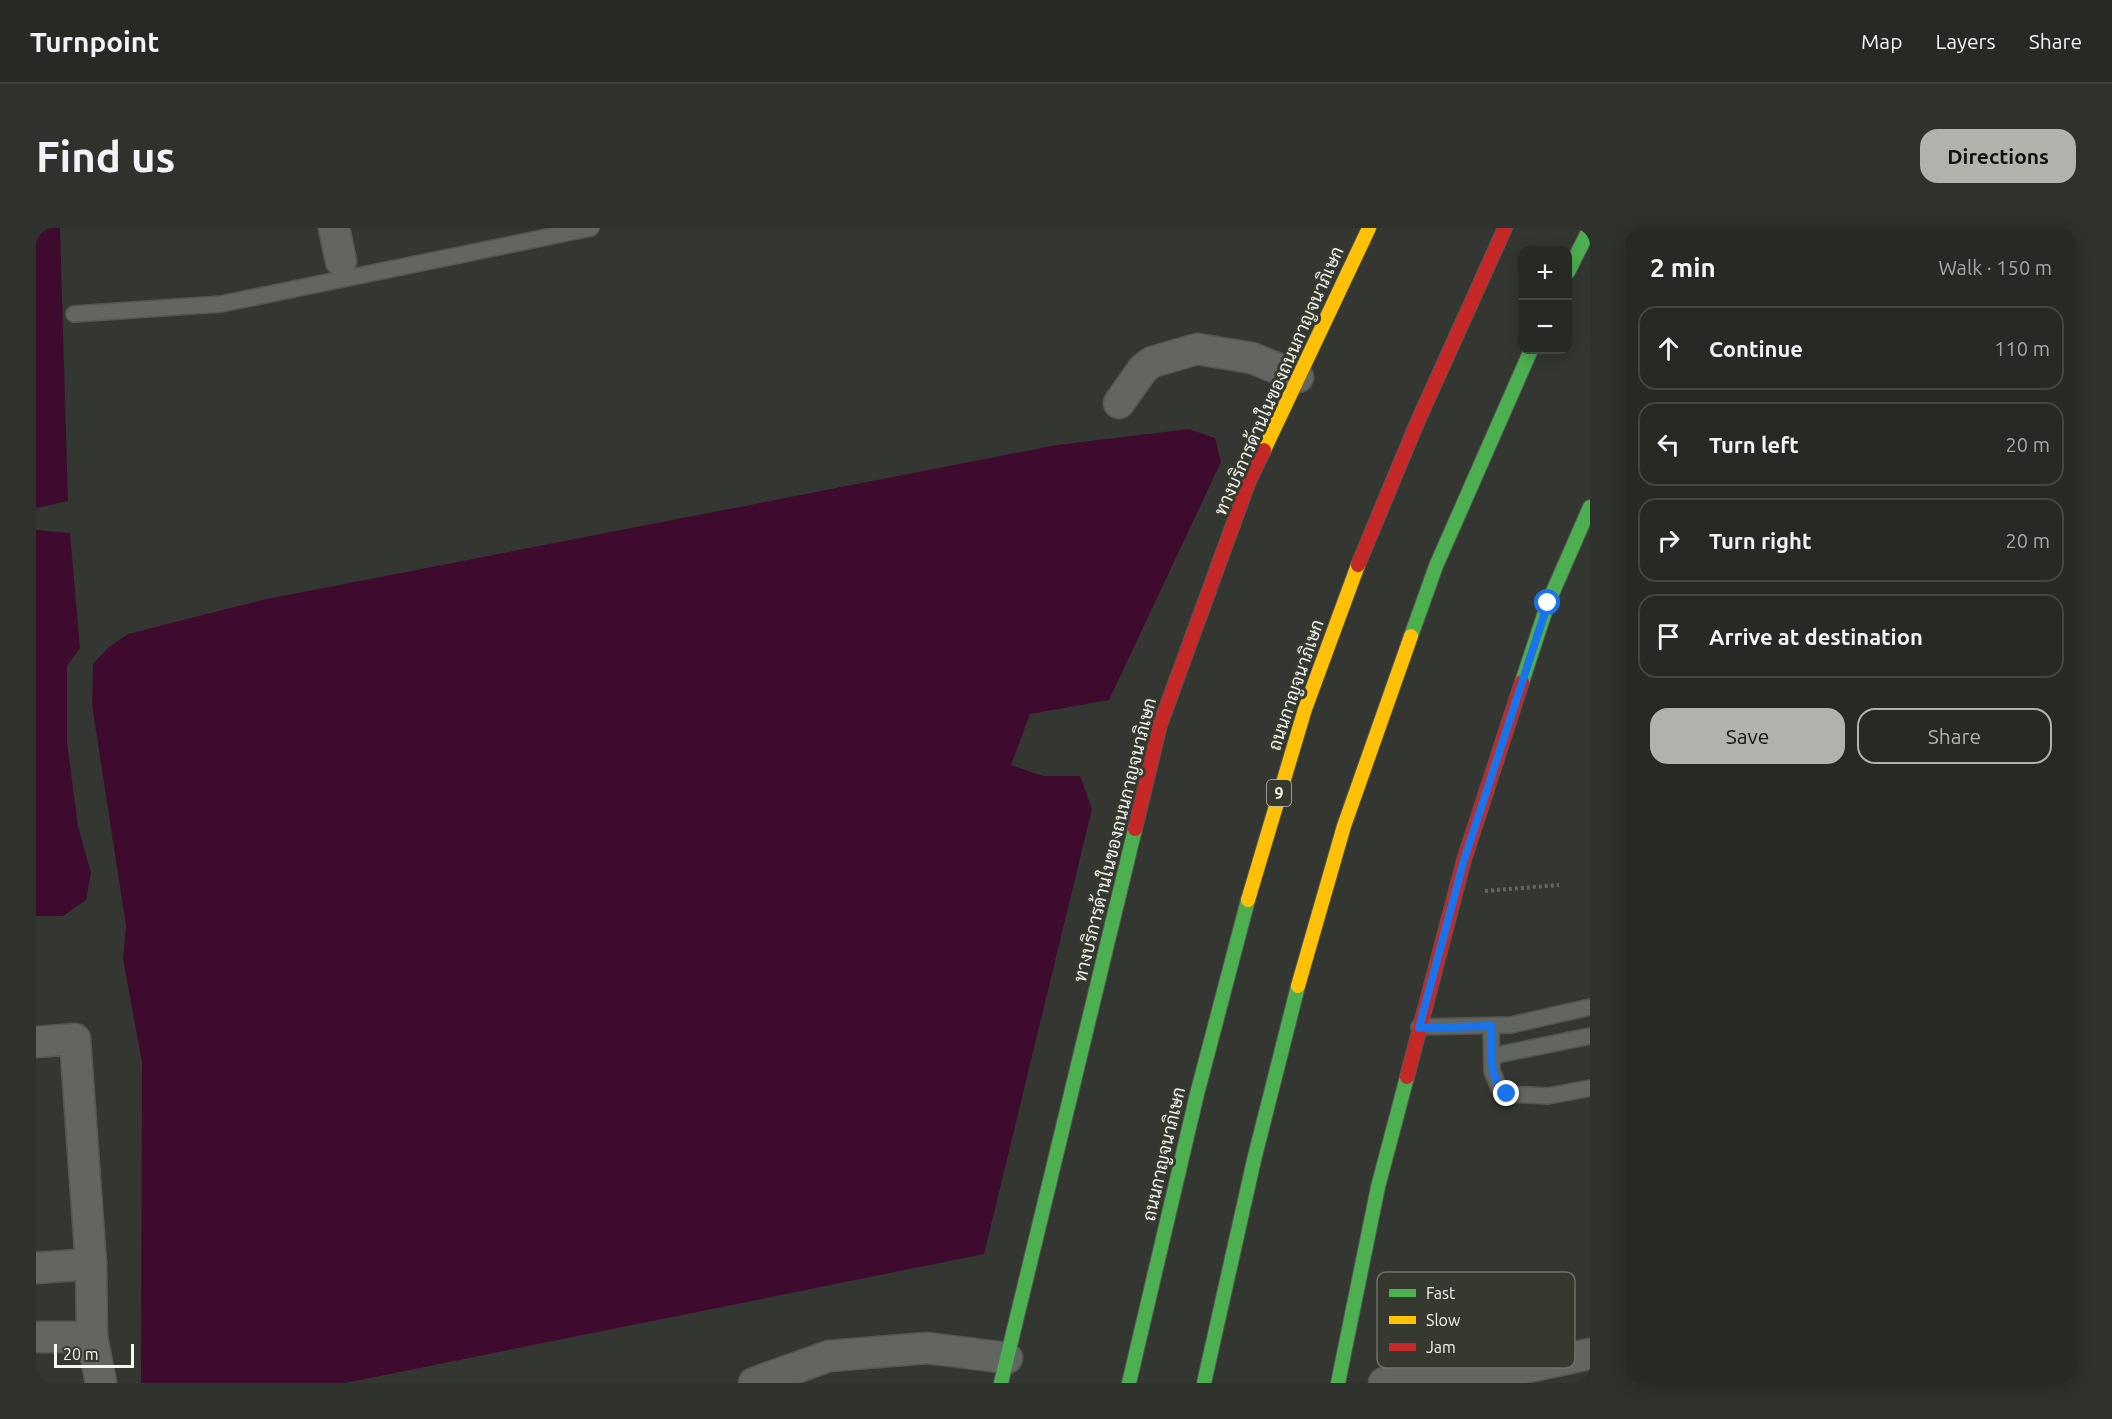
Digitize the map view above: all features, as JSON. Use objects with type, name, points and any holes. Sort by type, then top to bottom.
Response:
[{"type":"main road","name":"ทางบริการด้านในของถนนกาญจนาภิเษก","points":[[1004,1370],[1160,725],[1249,481],[1369,228]]},
{"type":"main road","name":"ถนนกาญจนาภิเษก","points":[[1129,1383],[1227,971],[1275,804],[1367,538],[1477,286],[1505,228]]},
{"type":"main road","points":[[1572,264],[1590,228]]},
{"type":"main road","points":[[1204,1383],[1292,1010],[1344,826],[1436,566],[1529,354]]},
{"type":"main road","points":[[1338,1383],[1378,1187],[1455,894],[1548,603],[1590,507]]},
{"type":"street","points":[[334,228],[341,261]]},
{"type":"street","points":[[1119,403],[1143,369],[1152,362],[1197,349],[1252,358],[1298,377]]},
{"type":"street","points":[[36,1042],[75,1039],[91,1264],[92,1337],[101,1383]]},
{"type":"street","points":[[36,1268],[91,1264]]},
{"type":"street","points":[[36,1337],[92,1337]]},
{"type":"street","points":[[754,1383],[829,1356],[927,1348],[1004,1370]]},
{"type":"street","points":[[1575,1357],[1590,1354]]},
{"type":"street","points":[[1384,1383],[1437,1373],[1468,1381],[1527,1368]]},
{"type":"lane","points":[[74,314],[221,303],[591,228]]},
{"type":"lane","points":[[1419,1028],[1510,1025],[1590,1007]]},
{"type":"lane","points":[[1491,1026],[1492,1071],[1499,1088],[1507,1094],[1548,1096],[1590,1088]]},
{"type":"lane","points":[[1492,1056],[1590,1036]]},
{"type":"path","points":[[1455,894],[1559,885]]},
{"type":"shaded area","points":[[36,228],[60,228],[68,501],[36,508]]},
{"type":"shaded area","points":[[1189,429],[1215,438],[1221,462],[1109,700],[1030,714],[1011,765],[1043,776],[1080,776],[1092,809],[984,1254],[345,1383],[141,1383],[142,1062],[123,959],[126,926],[92,705],[93,664],[109,647],[128,634],[262,600],[1057,445]]},
{"type":"shaded area","points":[[36,530],[70,533],[80,648],[67,666],[67,743],[78,826],[91,873],[86,900],[63,916],[36,916]]},
{"type":"traffic: fast","points":[[1572,264],[1590,228]]},
{"type":"traffic: fast","points":[[1411,636],[1436,566],[1529,354]]},
{"type":"traffic: fast","points":[[1522,682],[1548,603],[1590,507]]},
{"type":"traffic: fast","points":[[1001,1383],[1135,829]]},
{"type":"traffic: fast","points":[[1129,1383],[1197,1094],[1248,900]]},
{"type":"traffic: fast","points":[[1204,1383],[1254,1160],[1298,986]]},
{"type":"traffic: fast","points":[[1338,1383],[1378,1187],[1407,1077]]},
{"type":"traffic: slow","points":[[1264,450],[1369,228]]},
{"type":"traffic: slow","points":[[1248,900],[1305,709],[1358,565]]},
{"type":"traffic: slow","points":[[1298,986],[1344,826],[1411,636]]},
{"type":"traffic: jam","points":[[1358,565],[1417,423],[1505,228]]},
{"type":"traffic: jam","points":[[1135,829],[1160,725],[1249,481],[1264,450]]},
{"type":"traffic: jam","points":[[1407,1077],[1464,860],[1522,682]]},
{"type":"route","points":[[1507,1094],[1499,1088],[1492,1071],[1491,1026],[1419,1028],[1464,860],[1548,603]]}]
